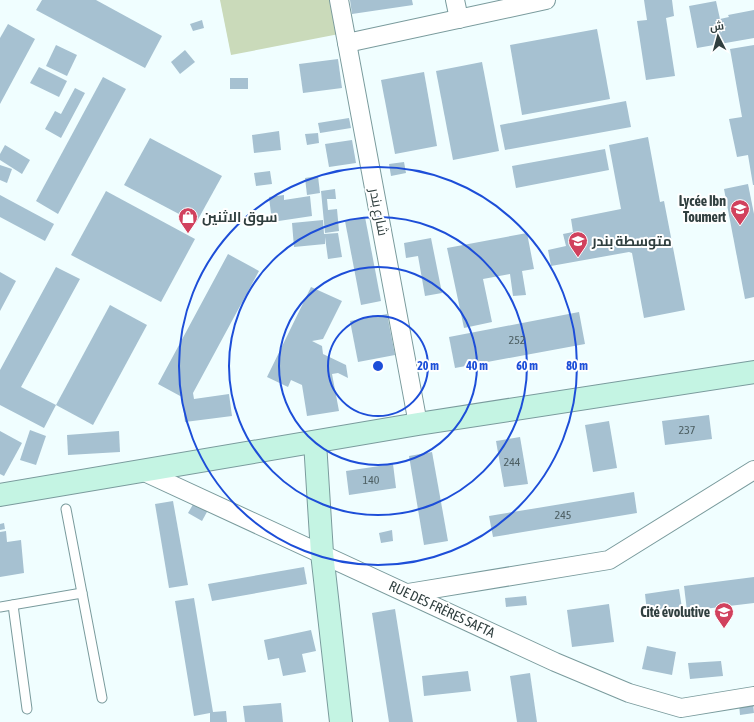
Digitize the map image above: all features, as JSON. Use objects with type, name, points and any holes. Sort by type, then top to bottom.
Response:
[{"type":"main road","points":[[0,495],[140,470],[418,424],[754,372]]},
{"type":"main road","points":[[315,442],[322,553],[341,722]]},
{"type":"street","name":"شارع بندر","points":[[339,0],[418,424]]},
{"type":"street","points":[[455,0],[459,19]]},
{"type":"street","points":[[347,43],[546,0]]},
{"type":"street","name":"RUE DES FRÈRES SAFTA","points":[[140,470],[555,662],[629,693],[681,708],[754,696]]},
{"type":"street","points":[[408,593],[609,560],[754,470]]},
{"type":"lane","points":[[66,509],[102,698]]},
{"type":"lane","points":[[0,607],[82,593]]},
{"type":"lane","points":[[13,605],[27,708]]},
{"type":"green space","points":[[220,0],[332,0],[339,34],[231,55]]},
{"type":"building","points":[[42,0],[96,0],[162,36],[145,68],[36,10]]},
{"type":"building","points":[[350,0],[412,0],[413,5],[352,14]]},
{"type":"building","points":[[644,0],[672,0],[674,16],[666,18],[675,76],[646,80],[637,21],[647,20]]},
{"type":"building","points":[[716,1],[720,19],[729,17],[728,15],[754,10],[754,38],[697,48],[689,6]]},
{"type":"building","points":[[202,20],[204,28],[193,31],[190,24]]},
{"type":"building","points":[[8,24],[35,39],[0,104],[0,38]]},
{"type":"building","points":[[597,29],[610,99],[522,115],[510,45]]},
{"type":"building","points":[[56,45],[77,55],[67,76],[46,66]]},
{"type":"building","points":[[754,45],[753,185],[748,155],[737,157],[729,119],[742,117],[730,49]]},
{"type":"building","points":[[185,50],[195,62],[180,74],[171,62]]},
{"type":"building","points":[[338,59],[342,88],[303,93],[299,64]]},
{"type":"building","points":[[482,62],[499,151],[453,160],[436,71]]},
{"type":"building","points":[[39,67],[67,81],[59,97],[30,83]]},
{"type":"building","points":[[424,72],[437,146],[395,154],[381,80]]},
{"type":"building","points":[[103,77],[126,89],[58,214],[36,201]]},
{"type":"building","points":[[230,78],[248,78],[248,89],[230,89]]},
{"type":"building","points":[[75,88],[85,93],[61,138],[45,129],[55,111],[61,114]]},
{"type":"building","points":[[626,101],[631,127],[505,150],[500,125]]},
{"type":"building","points":[[349,118],[351,128],[320,133],[318,123]]},
{"type":"building","points":[[279,131],[281,150],[254,153],[252,135]]},
{"type":"building","points":[[318,133],[319,143],[307,145],[305,134]]},
{"type":"building","points":[[648,137],[660,202],[664,201],[685,310],[644,318],[632,253],[629,252],[551,266],[548,250],[566,246],[563,234],[573,232],[571,219],[621,209],[609,145]]},
{"type":"building","points":[[150,138],[222,176],[196,223],[124,185]]},
{"type":"building","points":[[352,140],[356,163],[329,167],[325,144]]},
{"type":"building","points":[[5,145],[30,160],[22,174],[0,160],[0,154]]},
{"type":"building","points":[[605,149],[609,170],[516,188],[512,166]]},
{"type":"building","points":[[404,162],[406,173],[391,176],[389,164]]},
{"type":"building","points":[[0,165],[12,169],[7,183],[0,180]]},
{"type":"building","points":[[270,171],[272,184],[256,186],[254,173]]},
{"type":"building","points":[[318,176],[320,193],[307,195],[305,178]]},
{"type":"building","points":[[748,184],[754,214],[754,297],[745,299],[724,189]]},
{"type":"building","points":[[335,189],[336,199],[327,199],[328,210],[337,209],[339,231],[325,233],[321,191]]},
{"type":"building","points":[[106,191],[195,239],[161,302],[71,255]]},
{"type":"building","points":[[0,195],[54,224],[45,241],[0,217]]},
{"type":"building","points":[[284,195],[284,200],[310,196],[312,216],[272,222],[269,197]]},
{"type":"building","points":[[365,217],[381,301],[361,305],[345,221]]},
{"type":"building","points":[[323,220],[324,234],[338,233],[342,257],[328,259],[325,237],[325,244],[294,247],[292,223]]},
{"type":"building","points":[[527,233],[534,269],[522,271],[526,295],[513,296],[510,274],[483,279],[492,322],[464,328],[447,248]]},
{"type":"building","points":[[431,238],[442,293],[425,296],[418,256],[406,258],[404,243]]},
{"type":"building","points":[[228,254],[259,271],[193,393],[194,399],[229,394],[232,416],[185,422],[182,397],[158,384]]},
{"type":"building","points":[[56,267],[80,279],[21,387],[56,405],[44,428],[0,405],[0,370]]},
{"type":"building","points":[[0,272],[16,281],[0,311]]},
{"type":"building","points":[[311,287],[342,301],[323,339],[312,341],[322,346],[323,354],[346,365],[348,378],[338,373],[332,374],[339,411],[307,416],[302,385],[291,380],[288,387],[267,377]]},
{"type":"building","points":[[110,305],[147,325],[93,425],[56,405]]},
{"type":"building","points":[[579,312],[585,344],[455,368],[449,337]]},
{"type":"building","points":[[387,314],[395,355],[358,362],[350,321]]},
{"type":"building","points":[[709,415],[712,439],[665,445],[662,421]]},
{"type":"building","points":[[609,421],[617,468],[593,472],[585,425]]},
{"type":"building","points":[[30,430],[46,436],[36,465],[20,460]]},
{"type":"building","points":[[0,431],[22,443],[4,476],[0,474]]},
{"type":"building","points":[[119,431],[120,452],[68,455],[67,435]]},
{"type":"building","points":[[520,437],[528,484],[504,487],[496,441]]},
{"type":"building","points":[[432,452],[448,541],[424,545],[409,456]]},
{"type":"building","points":[[393,464],[396,488],[349,495],[346,471]]},
{"type":"building","points":[[634,492],[637,513],[493,537],[489,516]]},
{"type":"building","points":[[173,501],[188,585],[169,588],[155,504]]},
{"type":"building","points":[[195,501],[208,510],[202,521],[188,513]]},
{"type":"building","points":[[4,523],[5,529],[0,530],[0,524]]},
{"type":"building","points":[[392,530],[393,541],[381,543],[379,533]]},
{"type":"building","points":[[6,531],[7,542],[21,540],[24,573],[0,577],[0,532]]},
{"type":"building","points":[[304,567],[307,584],[212,601],[208,584]]},
{"type":"building","points":[[754,577],[754,603],[687,611],[684,586]]},
{"type":"building","points":[[679,589],[682,608],[647,612],[645,594]]},
{"type":"building","points":[[526,596],[527,605],[506,607],[505,598]]},
{"type":"building","points":[[194,598],[213,712],[226,711],[227,722],[210,722],[210,713],[194,716],[175,601]]},
{"type":"building","points":[[609,604],[614,642],[572,647],[567,610]]},
{"type":"building","points":[[395,609],[413,722],[389,722],[372,613]]},
{"type":"building","points":[[311,630],[316,651],[302,654],[306,672],[283,676],[279,658],[268,660],[264,640]]},
{"type":"building","points":[[647,646],[676,652],[672,675],[642,669]]},
{"type":"building","points":[[721,661],[723,676],[690,679],[688,663]]},
{"type":"building","points":[[468,671],[471,691],[424,696],[422,676]]},
{"type":"building","points":[[530,673],[537,722],[517,722],[510,676]]},
{"type":"building","points":[[281,703],[283,722],[245,722],[243,706]]},
{"type":"building","points":[[753,703],[754,713],[740,715],[739,704]]},
{"type":"place","name":"Lycée Ibn Toumert","points":[[740,226]]},
{"type":"place","name":"ﺳﻮق اﻻﺛﻨﻴﻦ","points":[[188,234]]},
{"type":"place","name":"متوسطة بندر","points":[[578,258]]},
{"type":"place","name":"Cité évolutive","points":[[724,629]]}]
